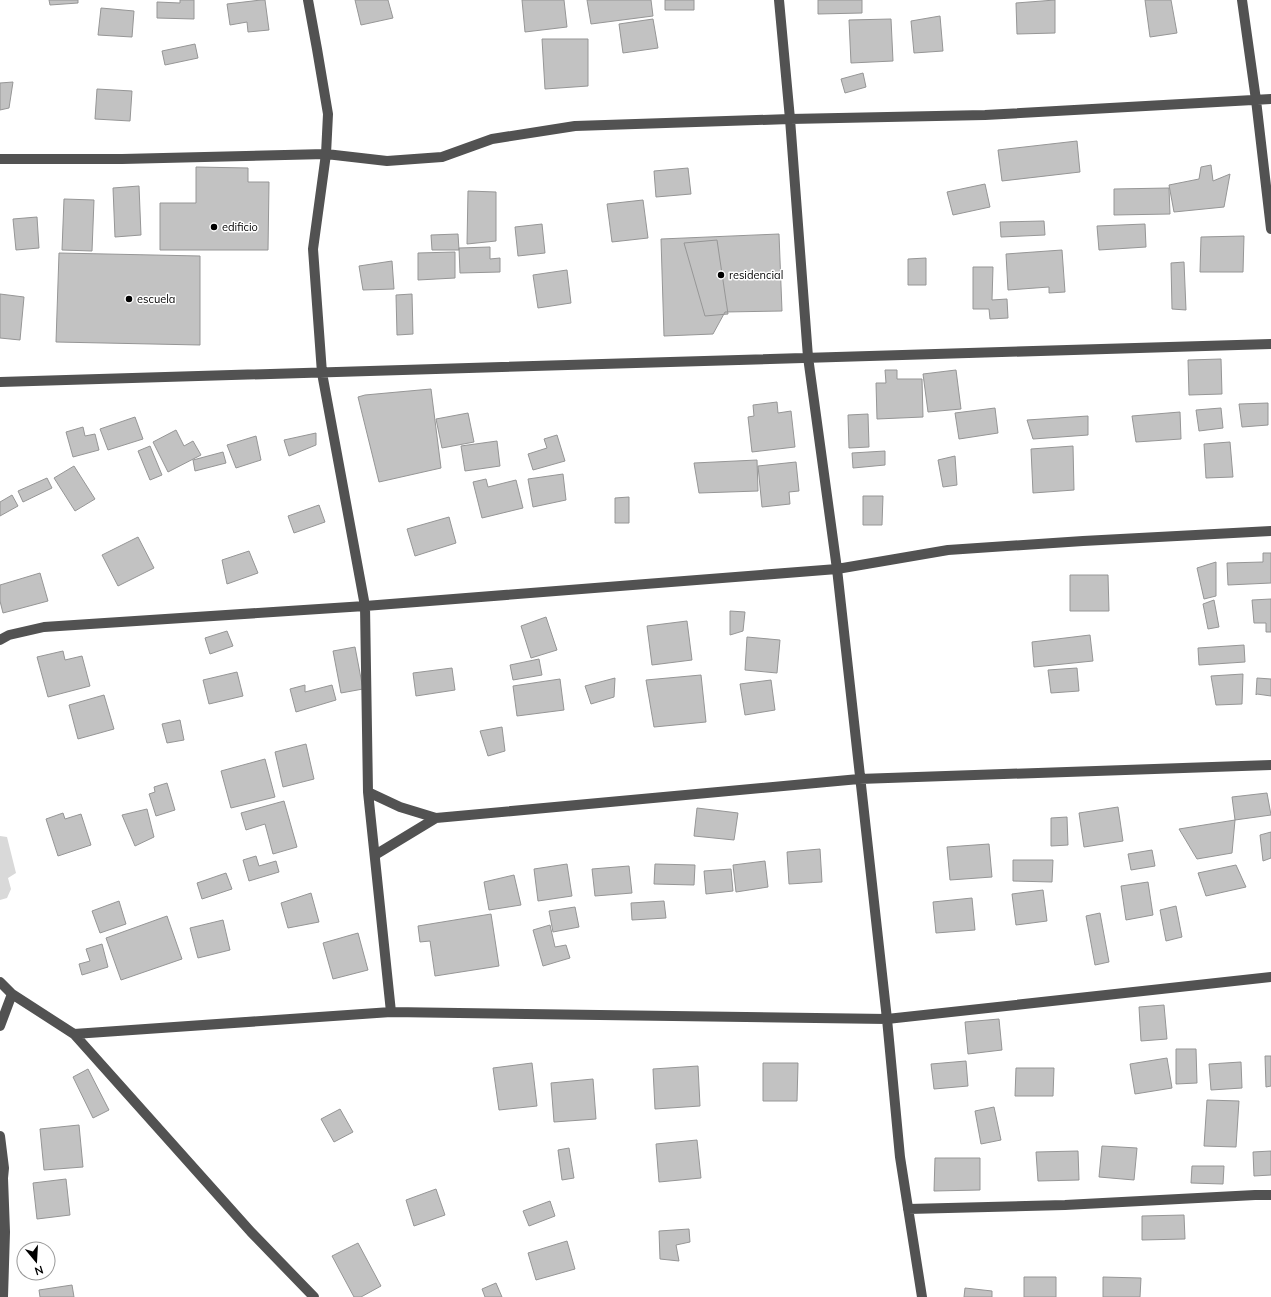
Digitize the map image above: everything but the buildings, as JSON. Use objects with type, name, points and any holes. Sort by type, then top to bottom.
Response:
[{"type":"street","points":[[308,0],[328,114],[326,154],[314,249],[322,374],[365,606],[368,792],[391,1012]]},
{"type":"street","points":[[779,0],[790,119],[808,357],[837,569],[859,779],[887,1019],[900,1156],[922,1297]]},
{"type":"street","points":[[1242,0],[1256,100],[1271,229]]},
{"type":"street","points":[[0,159],[122,159],[326,154],[387,161],[442,157],[492,139],[575,126],[790,119],[985,115],[1271,99]]},
{"type":"street","points":[[0,382],[322,374],[808,357],[1271,344]]},
{"type":"street","points":[[0,640],[9,635],[44,628],[365,606],[837,569],[948,550],[1091,540],[1271,531]]},
{"type":"street","points":[[368,792],[400,807],[436,818],[859,779],[1271,765]]},
{"type":"street","points":[[375,855],[436,818]]},
{"type":"street","points":[[74,1034],[391,1012],[887,1019],[1271,977]]},
{"type":"street","points":[[0,982],[12,994],[74,1034],[251,1232],[314,1297]]},
{"type":"street","points":[[0,1026],[12,994]]},
{"type":"street","points":[[0,1136],[4,1168],[5,1232],[2,1278],[3,1297]]},
{"type":"street","points":[[908,1209],[1065,1205],[1271,1195]]},
{"type":"shaded area","points":[[0,836],[7,837],[16,873],[8,878],[11,889],[7,898],[0,900]]},
{"type":"place","name":"edificio","points":[[214,227]]},
{"type":"place","name":"residencial","points":[[721,275]]},
{"type":"place","name":"escuela","points":[[129,299]]}]
